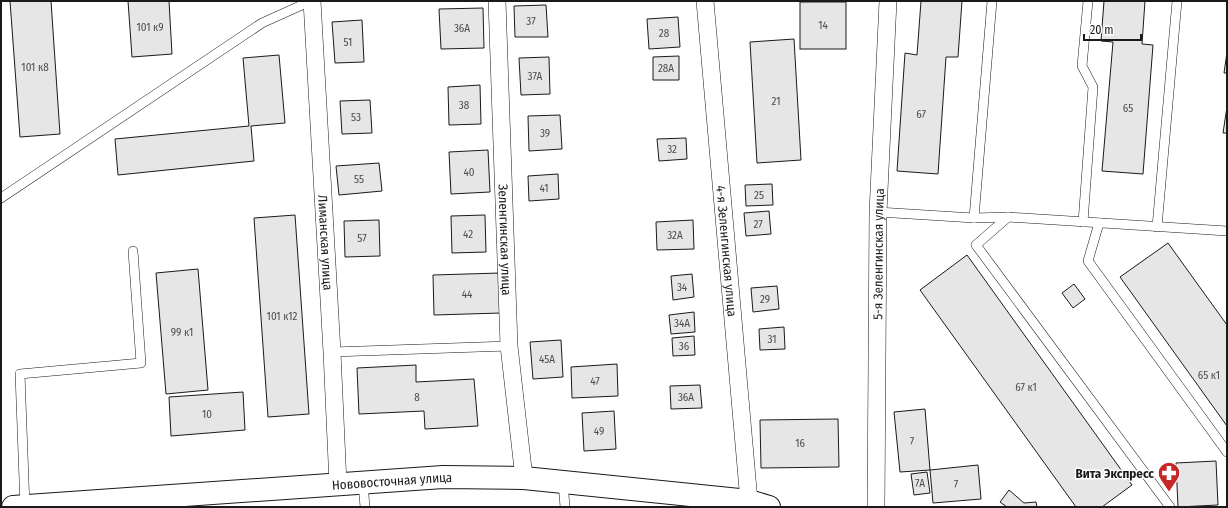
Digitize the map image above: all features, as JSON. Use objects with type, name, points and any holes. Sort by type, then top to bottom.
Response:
[{"type":"main road","name":"Нововосточная улица","points":[[21,507],[443,477],[524,478],[759,504]]},
{"type":"street","name":"Лиманская улица","points":[[311,1],[332,352],[338,484]]},
{"type":"street","name":"Зеленгинская улица","points":[[497,1],[509,346],[524,478]]},
{"type":"street","name":"4-я Зеленгинская улица","points":[[705,1],[759,504]]},
{"type":"street","name":"5-я Зеленгинская улица","points":[[876,507],[878,212],[888,1]]},
{"type":"lane","points":[[1,198],[262,23],[311,1]]},
{"type":"lane","points":[[974,218],[992,1]]},
{"type":"lane","points":[[1083,222],[1093,87],[1082,66],[1088,1]]},
{"type":"lane","points":[[1157,227],[1177,1]]},
{"type":"lane","points":[[878,212],[974,218],[1008,217],[1227,231]]},
{"type":"lane","points":[[1008,217],[976,245],[1170,507]]},
{"type":"lane","points":[[1099,223],[1088,261],[1227,452]]},
{"type":"lane","points":[[21,507],[20,374],[141,363],[133,251]]},
{"type":"lane","points":[[332,352],[509,346]]},
{"type":"lane","points":[[563,482],[565,507]]},
{"type":"lane","points":[[363,483],[365,507]]},
{"type":"building","points":[[10,1],[51,1],[60,134],[20,137]]},
{"type":"building","points":[[128,1],[169,1],[172,54],[132,57]]},
{"type":"building","points":[[921,1],[962,1],[958,57],[946,57],[938,174],[897,171],[905,53],[917,55]]},
{"type":"building","points":[[1104,1],[1145,1],[1142,44],[1153,45],[1143,174],[1102,171],[1113,42],[1101,41]]},
{"type":"building","points":[[800,2],[846,2],[846,49],[800,49]]},
{"type":"building","points":[[546,5],[548,37],[515,37],[514,6]]},
{"type":"building","points":[[483,8],[484,48],[441,49],[439,9]]},
{"type":"building","points":[[678,17],[680,47],[649,49],[647,19]]},
{"type":"building","points":[[362,20],[364,62],[335,63],[332,22]]},
{"type":"building","points":[[794,39],[801,160],[757,163],[750,42]]},
{"type":"building","points":[[1227,52],[1227,73],[1224,73]]},
{"type":"building","points":[[279,55],[285,123],[251,126],[254,161],[118,175],[115,139],[249,126],[243,58]]},
{"type":"building","points":[[679,56],[679,80],[653,80],[653,57]]},
{"type":"building","points":[[549,57],[550,94],[521,95],[519,58]]},
{"type":"building","points":[[480,85],[481,124],[449,125],[448,87]]},
{"type":"building","points":[[370,100],[372,133],[342,134],[340,101]]},
{"type":"building","points":[[1227,107],[1227,133],[1223,133]]},
{"type":"building","points":[[560,115],[562,149],[529,151],[528,116]]},
{"type":"building","points":[[686,138],[687,159],[659,161],[657,139]]},
{"type":"building","points":[[488,150],[490,192],[451,194],[449,152]]},
{"type":"building","points":[[379,163],[382,191],[339,195],[336,166]]},
{"type":"building","points":[[558,174],[559,199],[529,201],[528,176]]},
{"type":"building","points":[[772,184],[773,205],[746,206],[745,185]]},
{"type":"building","points":[[769,211],[771,234],[746,236],[744,213]]},
{"type":"building","points":[[295,215],[309,414],[268,417],[254,218]]},
{"type":"building","points":[[485,215],[486,252],[452,253],[451,216]]},
{"type":"building","points":[[379,220],[380,256],[345,257],[344,221]]},
{"type":"building","points":[[693,220],[694,249],[657,250],[656,222]]},
{"type":"building","points":[[1168,243],[1227,325],[1227,426],[1120,277]]},
{"type":"building","points":[[967,255],[1132,485],[1102,507],[1076,507],[920,290]]},
{"type":"building","points":[[198,269],[208,390],[166,394],[156,273]]},
{"type":"building","points":[[500,273],[501,313],[434,315],[433,275]]},
{"type":"building","points":[[692,274],[694,297],[673,300],[671,276]]},
{"type":"building","points":[[1074,284],[1085,299],[1073,308],[1062,293]]},
{"type":"building","points":[[777,286],[779,309],[753,312],[751,288]]},
{"type":"building","points":[[694,312],[695,332],[671,334],[669,315]]},
{"type":"building","points":[[784,327],[785,349],[760,350],[759,329]]},
{"type":"building","points":[[694,336],[695,355],[673,356],[672,338]]},
{"type":"building","points":[[561,340],[563,377],[533,379],[530,342]]},
{"type":"building","points":[[617,364],[618,396],[572,398],[571,367]]},
{"type":"building","points":[[416,365],[416,382],[474,379],[478,426],[425,429],[424,411],[359,414],[357,368]]},
{"type":"building","points":[[700,385],[702,408],[671,409],[670,386]]},
{"type":"building","points":[[243,392],[245,430],[171,436],[169,397]]},
{"type":"building","points":[[925,409],[930,470],[900,472],[894,412]]},
{"type":"building","points":[[614,411],[616,449],[584,451],[582,413]]},
{"type":"building","points":[[838,419],[839,467],[761,468],[760,420]]},
{"type":"building","points":[[1216,461],[1218,505],[1178,507],[1176,463]]},
{"type":"building","points":[[978,465],[981,499],[933,503],[930,470]]},
{"type":"building","points":[[927,472],[930,493],[914,495],[911,474]]},
{"type":"building","points":[[1009,490],[1024,503],[1036,502],[1037,507],[1007,507],[1000,502]]},
{"type":"place","name":"Вита Экспресс","points":[[1169,492]]}]
